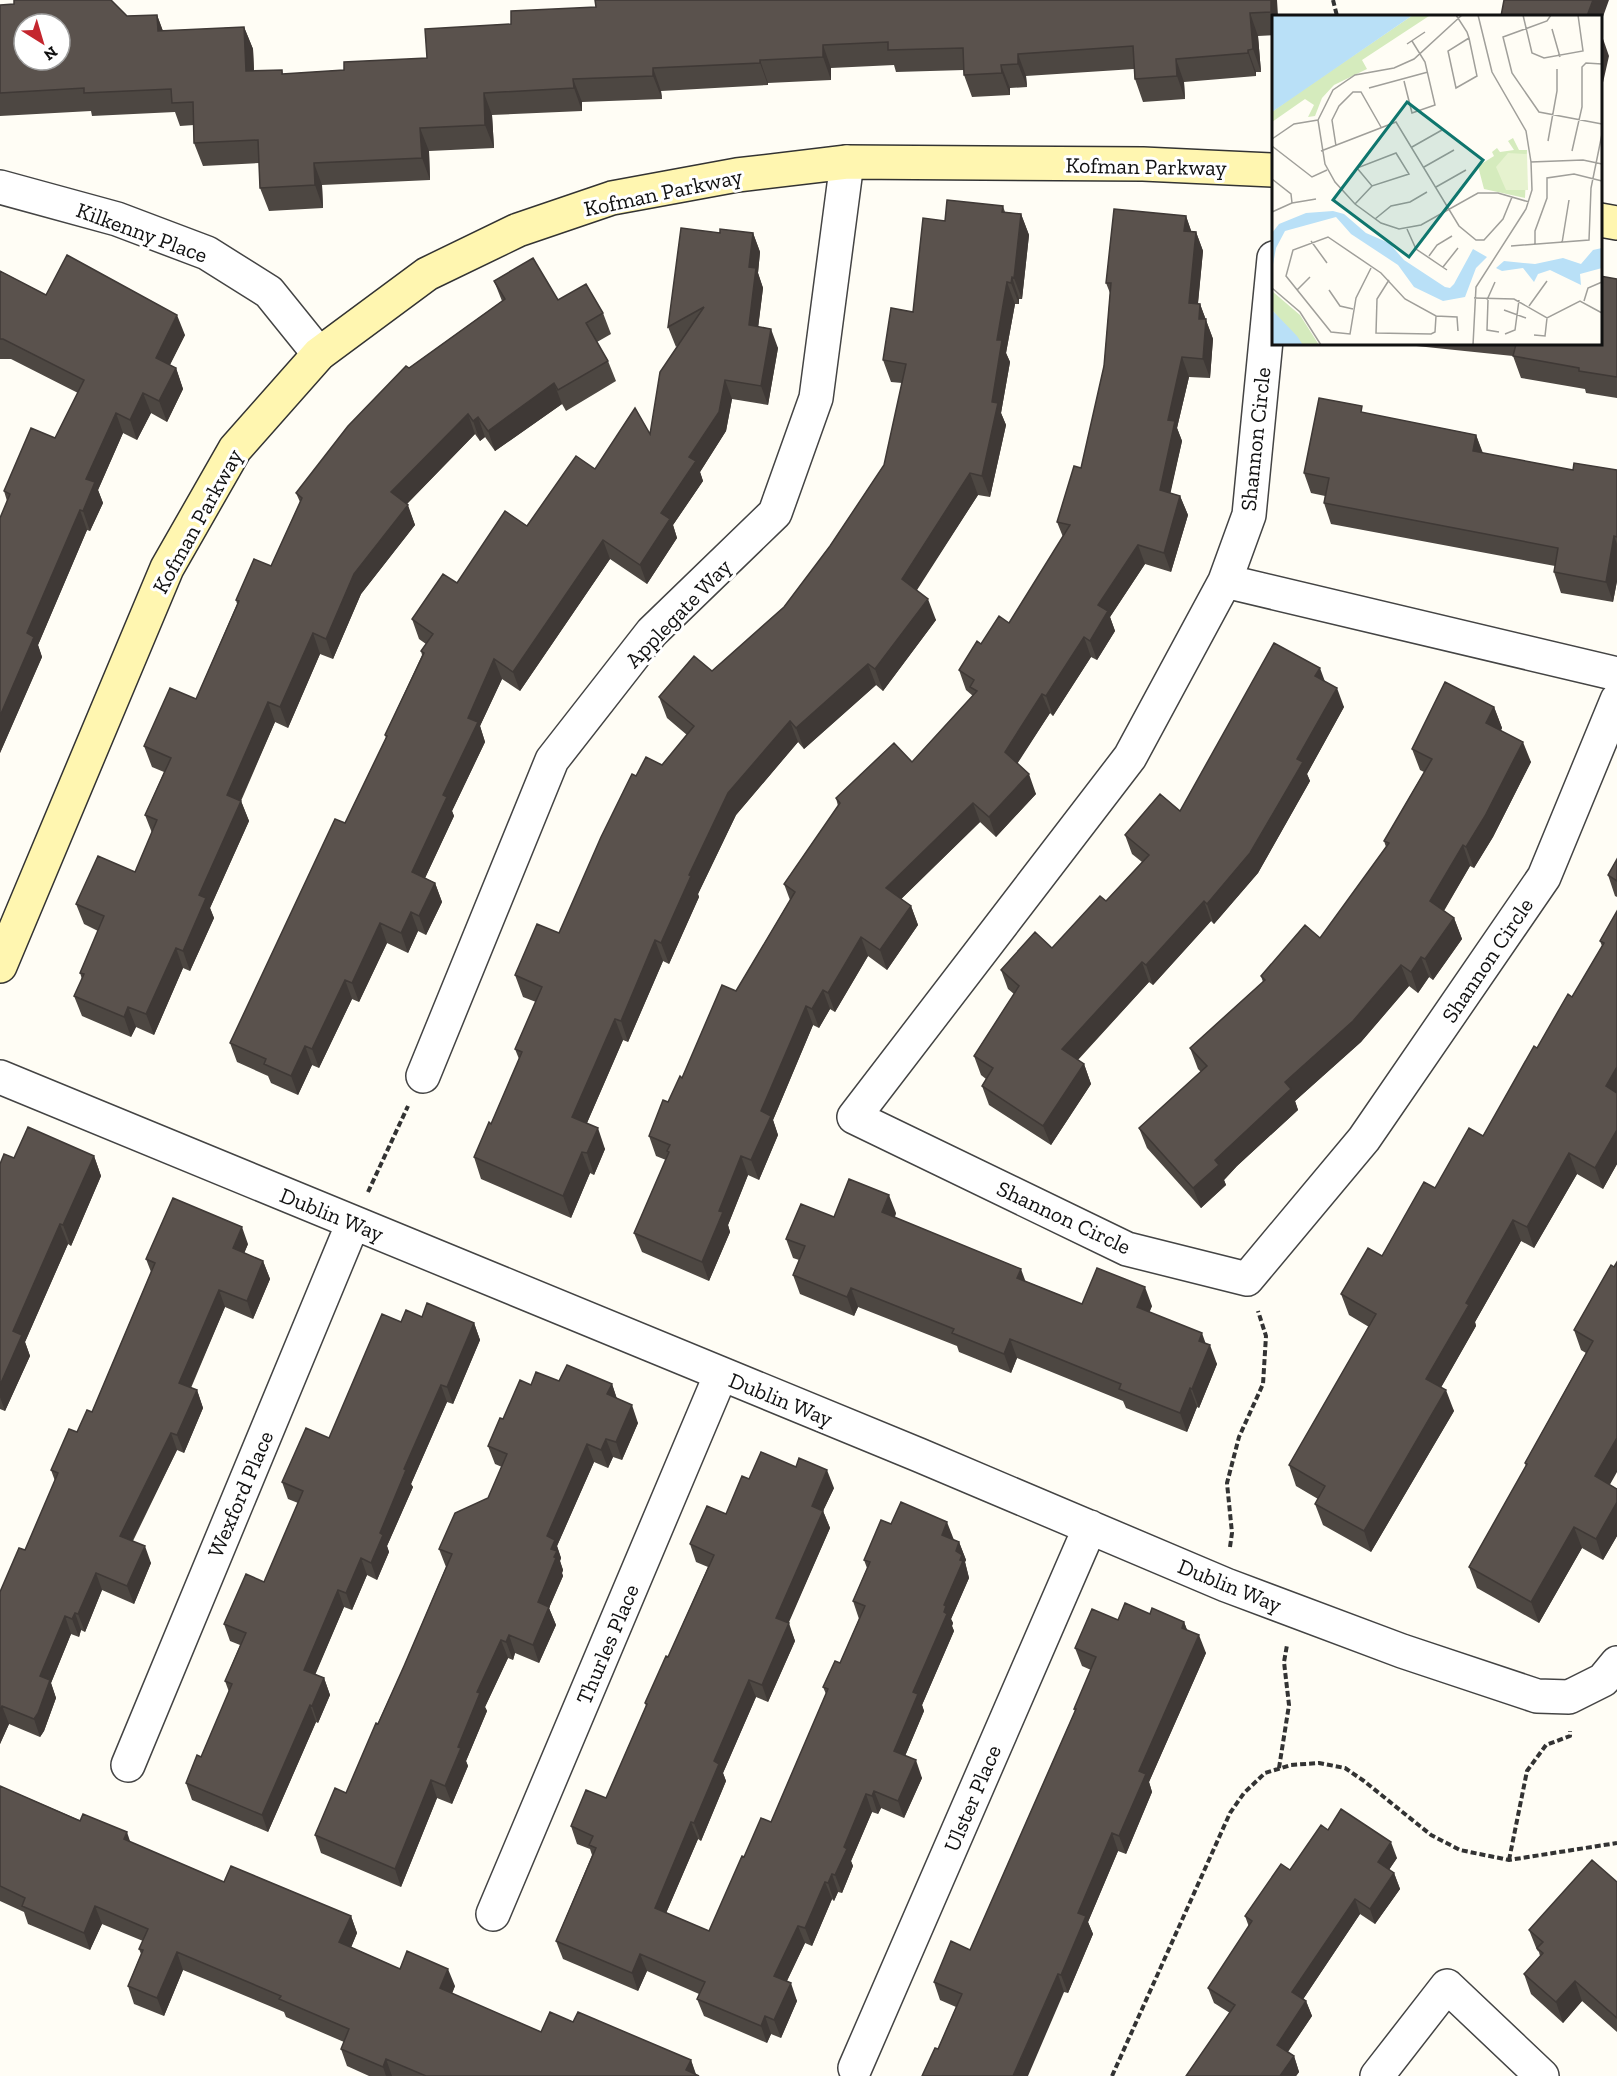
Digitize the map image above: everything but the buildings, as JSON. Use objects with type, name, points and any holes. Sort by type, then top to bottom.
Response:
[{"type":"street","name":"Kofman Parkway","points":[[0,966],[166,568],[236,449],[318,354],[427,274],[518,230],[612,198],[737,175],[847,162],[1143,164],[1272,170]]},
{"type":"street","name":"Applegate Way","points":[[423,1076],[552,760],[652,632],[775,513],[816,398],[847,162]]},
{"type":"street","name":"Kilkenny Place","points":[[0,187],[117,219],[207,253],[269,292],[318,354]]},
{"type":"street","points":[[1602,220],[1617,223]]},
{"type":"street","name":"Shannon Circle","points":[[1272,279],[1249,515],[1225,581],[1130,757],[854,1117],[1127,1249],[1247,1279],[1364,1139],[1544,877],[1617,699]]},
{"type":"street","points":[[1225,581],[1617,674]]},
{"type":"street","name":"Dublin Way","points":[[0,1077],[1226,1585],[1402,1652],[1504,1686],[1537,1696],[1569,1697]]},
{"type":"street","name":"Wexford Place","points":[[128,1765],[353,1223]]},
{"type":"street","name":"Thurles Place","points":[[493,1914],[721,1374]]},
{"type":"street","name":"Ulster Place","points":[[855,2068],[1090,1527]]},
{"type":"street","points":[[1569,1697],[1603,1680],[1617,1663]]},
{"type":"street","points":[[1377,2076],[1447,1986],[1542,2076]]},
{"type":"path","points":[[1333,0],[1337,15]]},
{"type":"path","points":[[353,1223],[423,1076]]},
{"type":"path","points":[[1226,1585],[1232,1533],[1227,1483],[1239,1437],[1263,1384],[1266,1336],[1247,1279]]},
{"type":"path","points":[[1279,1768],[1289,1706],[1284,1662],[1293,1611]]},
{"type":"path","points":[[1509,1860],[1527,1772],[1546,1745],[1570,1736],[1569,1697]]},
{"type":"path","points":[[1112,2076],[1230,1813],[1244,1793],[1265,1773],[1291,1765],[1320,1763],[1345,1768],[1431,1835],[1460,1850],[1509,1860],[1617,1843]]}]
